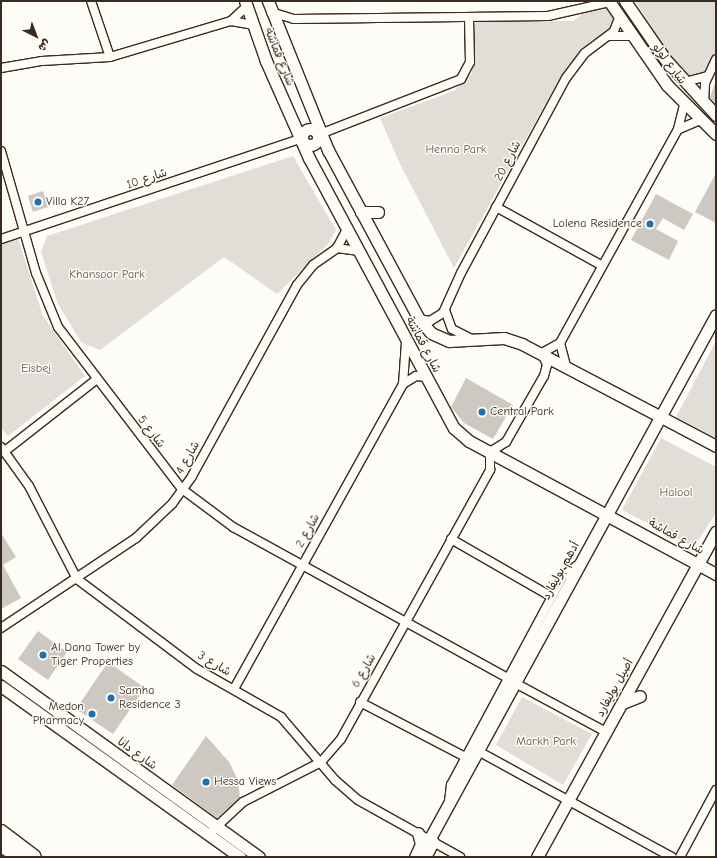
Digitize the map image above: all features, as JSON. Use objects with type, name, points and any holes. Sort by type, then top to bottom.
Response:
[{"type":"highway","points":[[1,832],[34,857]]},
{"type":"main road","points":[[1,846],[18,857]]},
{"type":"street","points":[[91,1],[110,57]]},
{"type":"street","name":"شارع قماشة","points":[[268,1],[278,34],[320,134],[419,318],[438,339],[477,340],[504,338],[542,353],[716,446]]},
{"type":"street","name":"شارع لولو","points":[[625,1],[685,82],[716,115]]},
{"type":"street","points":[[271,12],[294,19],[558,16],[592,3],[610,2]]},
{"type":"street","name":"شارع لولو","points":[[610,2],[632,36],[684,104],[716,134]]},
{"type":"street","points":[[231,21],[246,4]]},
{"type":"street","name":"شارع قماشة","points":[[246,4],[253,25],[300,139],[454,428],[506,461],[716,574]]},
{"type":"street","points":[[300,139],[313,143],[320,134],[461,79],[470,62],[469,18]]},
{"type":"street","name":"شارع 20","points":[[445,310],[496,207],[570,71],[585,54],[610,36],[619,18]]},
{"type":"street","points":[[278,34],[294,19]]},
{"type":"street","points":[[1,68],[42,61],[110,57],[231,21],[253,25]]},
{"type":"street","points":[[610,36],[632,36]]},
{"type":"street","points":[[704,103],[707,76],[716,59]]},
{"type":"street","points":[[685,82],[707,76]]},
{"type":"street","points":[[490,452],[506,442],[544,376],[547,365],[542,353],[560,342],[601,265],[678,129],[684,104]]},
{"type":"street","points":[[678,129],[700,120]]},
{"type":"street","name":"شارع 10","points":[[1,239],[300,139]]},
{"type":"street","name":"شارع 5","points":[[1,151],[24,232],[51,314],[97,379],[182,489],[220,519],[302,566],[606,732]]},
{"type":"street","points":[[496,207],[601,265]]},
{"type":"street","points":[[362,212],[378,212]]},
{"type":"street","name":"شارع 4","points":[[1,628],[77,579],[141,534],[182,489],[296,285],[313,265],[337,248],[347,229]]},
{"type":"street","points":[[337,248],[359,251]]},
{"type":"street","points":[[419,318],[435,320],[445,310],[452,329],[477,340]]},
{"type":"street","name":"أدهم بوليفارد","points":[[425,857],[431,841],[493,723],[512,681],[538,640],[716,316]]},
{"type":"street","name":"شارع 2","points":[[234,689],[403,384],[407,361],[405,338]]},
{"type":"street","points":[[560,342],[566,366]]},
{"type":"street","points":[[403,384],[416,376],[426,376]]},
{"type":"street","points":[[3,449],[97,379]]},
{"type":"street","name":"شارع 3","points":[[3,449],[29,486],[77,579],[197,668],[281,717],[321,762],[358,800],[460,857]]},
{"type":"street","name":"شارع 6","points":[[212,831],[246,800],[321,762],[341,739],[360,702],[490,470],[490,452]]},
{"type":"street","points":[[490,470],[506,461]]},
{"type":"street","name":"أصيل بوليفارد","points":[[537,857],[716,532]]},
{"type":"street","points":[[451,539],[552,597]]},
{"type":"street","points":[[450,806],[451,785],[494,706],[512,681],[526,646],[567,571],[580,563]]},
{"type":"street","points":[[526,646],[538,640]]},
{"type":"street","name":"شارع دانا","points":[[1,671],[212,831],[240,857]]},
{"type":"street","name":"شارع دانا","points":[[1,686],[212,831],[259,857]]},
{"type":"street","points":[[622,703],[640,696]]},
{"type":"street","points":[[360,702],[466,758]]},
{"type":"street","points":[[493,723],[494,706]]},
{"type":"street","points":[[478,751],[672,857]]},
{"type":"street","points":[[680,857],[716,790]]},
{"type":"street","points":[[415,857],[421,844],[418,833]]},
{"type":"green space","points":[[635,1],[716,1],[716,59],[707,76],[682,76]]},
{"type":"green space","name":"Henna Park","points":[[591,7],[607,8],[615,18],[612,29],[591,41],[557,83],[454,268],[399,162],[380,118],[454,91],[472,73],[471,29],[476,22],[573,21]]},
{"type":"green space","name":"Khansoor Park","points":[[293,156],[336,230],[328,244],[277,294],[224,257],[100,350],[81,342],[58,304],[41,252],[47,236]]},
{"type":"green space","name":"Eisbej","points":[[17,235],[43,316],[85,376],[8,436],[1,428],[1,239]]},
{"type":"green space","points":[[716,341],[716,438],[676,417]]},
{"type":"green space","name":"Halool","points":[[661,438],[716,467],[716,513],[694,547],[622,510]]},
{"type":"green space","name":"Markh Park","points":[[522,697],[592,734],[563,785],[496,745]]},
{"type":"building","points":[[716,80],[716,104],[710,97]]},
{"type":"building","points":[[716,173],[716,223],[695,212]]},
{"type":"building","name":"Villa K27","points":[[43,191],[48,207],[33,212],[28,196]]},
{"type":"building","name":"Lolena Residence","points":[[656,194],[693,214],[684,230],[663,218],[656,229],[678,241],[669,260],[631,240]]},
{"type":"building","name":"Central Park","points":[[466,378],[513,405],[493,439],[464,423],[451,407]]},
{"type":"building","points":[[1,533],[16,557],[3,565],[21,598],[1,609]]},
{"type":"building","name":"Al Dana Tower by Tiger Properties","points":[[38,631],[67,652],[48,680],[18,659]]},
{"type":"building","name":"Samha Residence 3","points":[[108,662],[145,688],[113,734],[76,709]]},
{"type":"building","name":"Hessa Views","points":[[206,736],[229,762],[238,780],[240,798],[217,818],[172,785]]},
{"type":"place","name":"Villa K27","points":[[38,202]]},
{"type":"place","name":"Lolena Residence","points":[[650,224]]},
{"type":"place","name":"Central Park","points":[[482,412]]},
{"type":"place","name":"Al Dana Tower by Tiger Properties","points":[[43,655]]},
{"type":"place","name":"Samha Residence 3","points":[[111,698]]},
{"type":"place","name":"Medon Pharmacy","points":[[92,714]]},
{"type":"place","name":"Hessa Views","points":[[206,782]]}]
